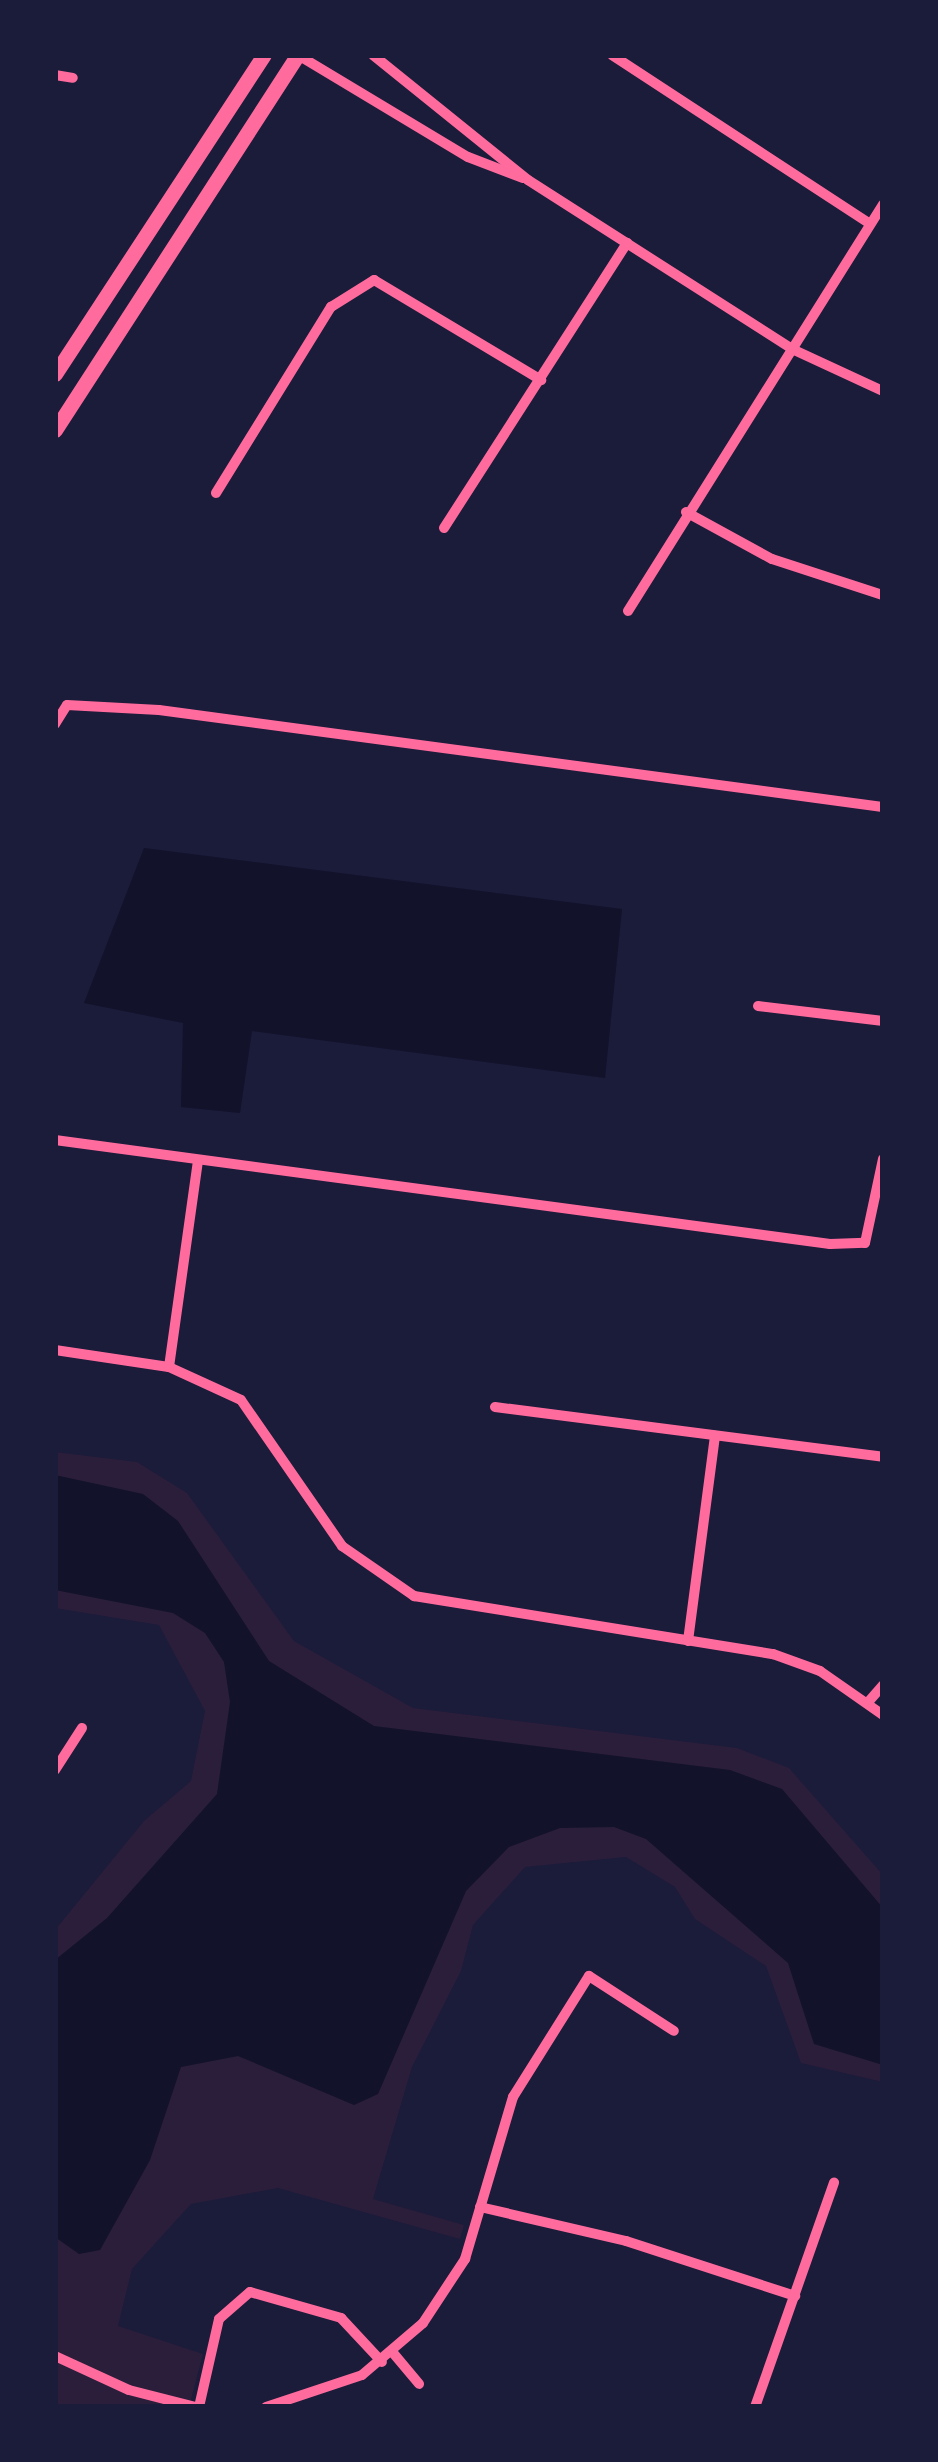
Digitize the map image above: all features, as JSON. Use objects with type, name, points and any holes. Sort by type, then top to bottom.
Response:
[{"type":"main road","points":[[55,374],[264,55]]},
{"type":"main road","points":[[55,430],[298,55]]},
{"type":"street","points":[[298,55],[468,157],[528,180]]},
{"type":"street","points":[[372,55],[528,180],[792,349],[883,391]]},
{"type":"street","points":[[612,55],[870,224]]},
{"type":"street","points":[[55,75],[73,78]]},
{"type":"street","points":[[628,611],[686,512],[883,204]]},
{"type":"street","points":[[444,528],[627,243]]},
{"type":"street","points":[[216,493],[332,307],[374,280],[540,380]]},
{"type":"street","points":[[686,512],[772,559],[883,595]]},
{"type":"street","points":[[55,724],[67,705],[883,806]]},
{"type":"street","points":[[758,1006],[883,1022]]},
{"type":"street","points":[[55,1140],[866,1244],[883,1159]]},
{"type":"street","points":[[169,1367],[198,1160]]},
{"type":"street","points":[[55,1350],[169,1367],[241,1400],[342,1546],[414,1596],[773,1654],[870,1700],[883,1715]]},
{"type":"street","points":[[495,1407],[883,1457]]},
{"type":"street","points":[[688,1641],[715,1436]]},
{"type":"street","points":[[870,1700],[883,1685]]},
{"type":"street","points":[[55,1770],[82,1728]]},
{"type":"street","points":[[266,2407],[339,2387],[382,2362],[394,2354],[447,2290],[480,2207],[513,2097],[589,1976],[674,2031]]},
{"type":"street","points":[[755,2407],[834,2183]]},
{"type":"street","points":[[480,2207],[795,2296]]},
{"type":"street","points":[[55,2356],[129,2390],[197,2407],[213,2332],[239,2296],[259,2292],[327,2312],[382,2362]]},
{"type":"street","points":[[394,2354],[419,2384]]},
{"type":"shaded area","points":[[144,848],[622,909],[605,1078],[252,1031],[240,1113],[181,1107],[183,1023],[84,1003]]},
{"type":"shaded area","points":[[55,1452],[137,1462],[187,1493],[294,1641],[413,1708],[737,1748],[789,1768],[883,1875],[883,2082],[801,2063],[766,1966],[695,1919],[675,1887],[626,1857],[525,1867],[473,1925],[461,1971],[412,2067],[373,2199],[464,2225],[460,2239],[278,2188],[191,2204],[132,2269],[118,2326],[203,2354],[189,2407],[55,2407],[55,1930],[144,1821],[191,1781],[205,1711],[159,1625],[55,1608]]},
{"type":"shaded area","points":[[55,1475],[143,1494],[178,1521],[269,1661],[374,1726],[730,1770],[782,1789],[883,1908],[883,2065],[814,2044],[788,1963],[646,1839],[614,1827],[560,1828],[509,1847],[466,1891],[378,2094],[354,2105],[238,2056],[181,2067],[150,2160],[100,2250],[79,2254],[55,2237],[55,1960],[107,1918],[217,1794],[230,1702],[224,1662],[205,1633],[173,1613],[55,1590]]}]
